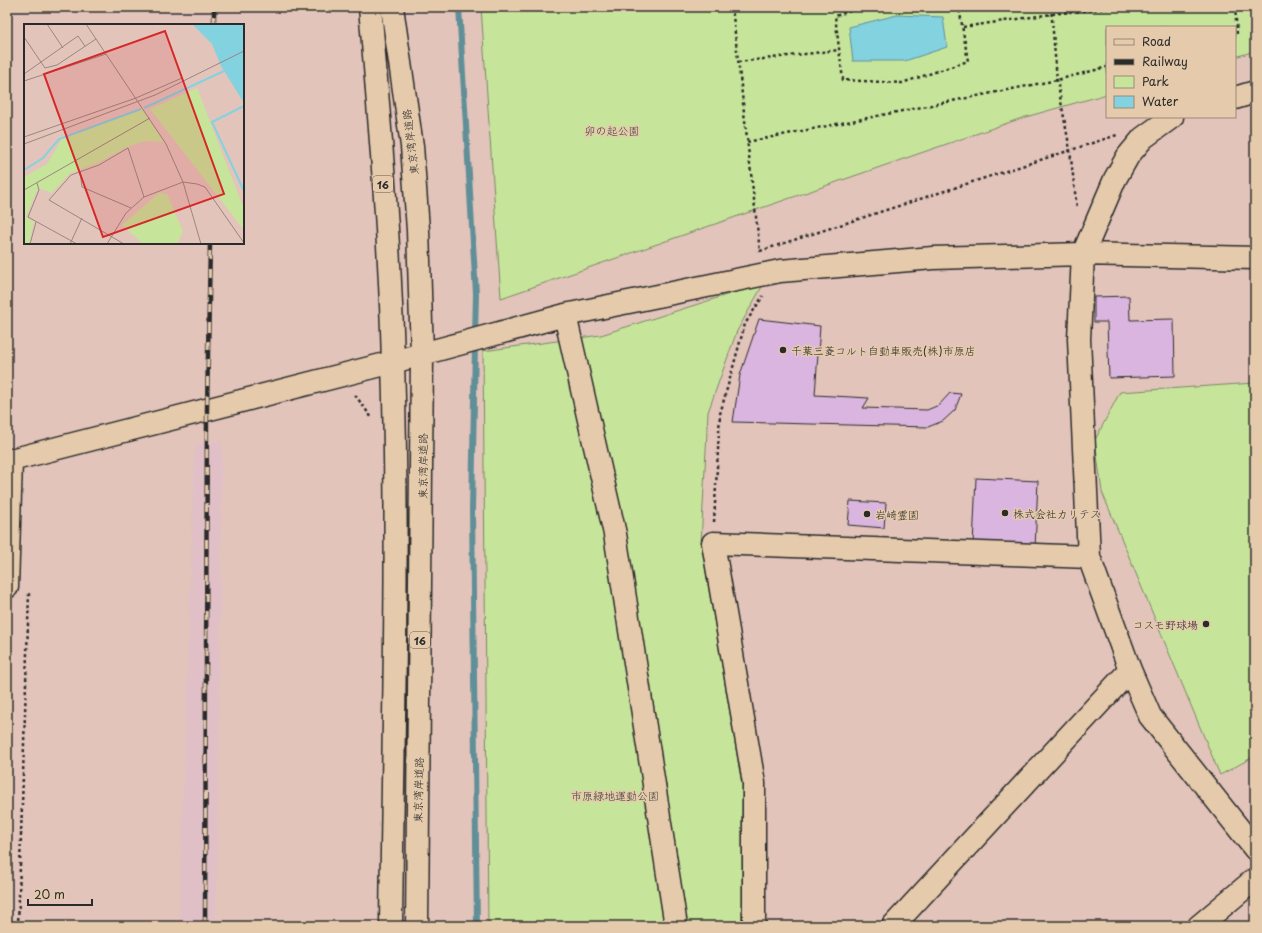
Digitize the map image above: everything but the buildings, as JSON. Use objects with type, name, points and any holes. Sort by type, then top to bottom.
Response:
[{"type":"main road","name":"16","points":[[370,7],[384,197],[393,362],[395,618],[391,926]]},
{"type":"main road","name":"東京湾岸道路","points":[[392,7],[412,146],[418,230],[422,354],[417,926]]},
{"type":"main road","points":[[1236,98],[1255,92]]},
{"type":"main road","points":[[1171,118],[1143,138],[1128,156],[1115,179],[1083,254],[1079,339],[1089,557],[1130,670],[1150,716],[1255,849]]},
{"type":"main road","points":[[7,587],[9,461],[393,362],[565,315],[771,272],[932,258],[1083,254],[1255,258]]},
{"type":"main road","points":[[565,315],[615,534],[676,926]]},
{"type":"main road","points":[[754,926],[754,783],[713,543],[1089,557]]},
{"type":"main road","points":[[893,926],[1130,670]]},
{"type":"main road","points":[[1199,926],[1255,880]]},
{"type":"path","points":[[713,543],[720,414],[745,324],[771,272],[747,142],[732,7]]},
{"type":"path","points":[[862,7],[835,16],[843,80],[902,83],[968,61],[959,7]]},
{"type":"path","points":[[1052,7],[1057,80],[1070,150],[1078,217]]},
{"type":"path","points":[[963,27],[1052,14],[1119,7]]},
{"type":"path","points":[[1235,7],[1236,34]]},
{"type":"path","points":[[738,62],[839,50]]},
{"type":"path","points":[[747,142],[1057,80],[1106,67]]},
{"type":"path","points":[[753,253],[1120,133]]},
{"type":"path","points":[[354,392],[375,421]]},
{"type":"path","points":[[18,926],[29,588]]},
{"type":"shaded area","points":[[222,440],[216,926],[179,926],[195,445]]},
{"type":"green space","name":"卯の起公園","points":[[481,7],[1255,7],[1255,51],[1236,57],[1236,26],[1106,26],[1106,94],[1022,118],[501,298]]},
{"type":"green space","name":"市原緑地運動公園","points":[[764,283],[737,331],[708,412],[701,543],[742,784],[742,926],[488,926],[483,351],[601,335]]},
{"type":"green space","name":"コスモ野球場","points":[[1255,383],[1255,756],[1220,775],[1102,492],[1095,440],[1120,392]]},
{"type":"water","points":[[897,15],[943,17],[947,47],[905,61],[853,61],[849,27]]},
{"type":"waterway","points":[[459,7],[476,294],[475,335]]},
{"type":"waterway","points":[[475,344],[472,510],[477,926]]},
{"type":"railway","points":[[214,7],[214,24]]},
{"type":"railway","points":[[205,926],[207,410],[210,244]]},
{"type":"place","name":"千葉三菱コルト自動車販売(株)市原店","points":[[783,350]]},
{"type":"place","name":"株式会社カリテス","points":[[1005,513]]},
{"type":"place","name":"岩崎霊園","points":[[867,514]]},
{"type":"place","name":"コスモ野球場","points":[[1206,624]]}]
